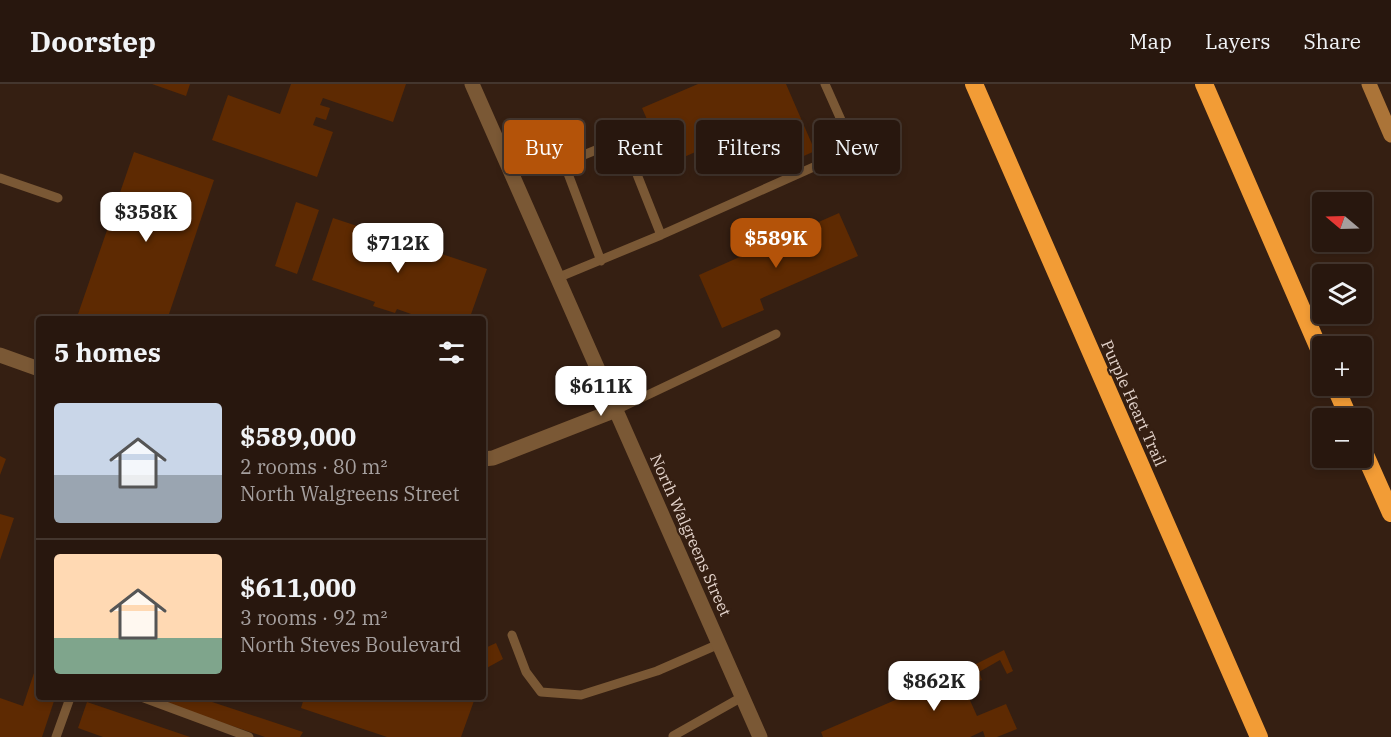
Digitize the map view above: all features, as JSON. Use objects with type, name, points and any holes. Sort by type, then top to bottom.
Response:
[{"type":"highway","name":"Purple Heart Trail","points":[[974,84],[1259,737]]},
{"type":"highway","points":[[1204,84],[1313,336]]},
{"type":"highway","points":[[1371,468],[1391,513]]},
{"type":"street","name":"North Walgreens Street","points":[[472,84],[760,737]]},
{"type":"street","points":[[1369,84],[1391,135]]},
{"type":"street","points":[[0,356],[36,368]]},
{"type":"street","points":[[486,459],[493,458],[616,410]]},
{"type":"lane","points":[[557,278],[661,235],[854,149],[825,84]]},
{"type":"lane","points":[[601,261],[564,163],[623,139],[661,235]]},
{"type":"lane","points":[[0,178],[58,198]]},
{"type":"lane","points":[[616,410],[776,334]]},
{"type":"lane","points":[[512,635],[526,672],[541,692],[580,695],[657,671],[719,644]]},
{"type":"lane","points":[[673,736],[742,697]]},
{"type":"lane","points":[[56,737],[69,700]]},
{"type":"lane","points":[[149,700],[249,737]]},
{"type":"building","points":[[152,84],[190,84],[186,96]]},
{"type":"building","points":[[291,84],[406,84],[393,122],[323,98],[320,105],[330,108],[326,120],[316,117],[313,125],[333,132],[317,177],[212,140],[228,95],[280,114]]},
{"type":"building","points":[[698,84],[786,84],[802,120],[696,120],[696,152],[684,157],[684,120],[647,120],[642,108]]},
{"type":"building","points":[[802,121],[814,149],[814,151],[802,157]]},
{"type":"building","points":[[134,152],[214,180],[168,316],[77,316]]},
{"type":"building","points":[[296,202],[319,210],[297,274],[275,266]]},
{"type":"building","points":[[839,213],[858,256],[760,299],[764,310],[722,328],[699,275]]},
{"type":"building","points":[[333,218],[487,269],[470,316],[417,316],[397,309],[395,313],[373,306],[375,302],[312,280]]},
{"type":"building","points":[[0,456],[6,459],[0,475]]},
{"type":"building","points":[[0,514],[14,518],[0,560]]},
{"type":"building","points":[[496,643],[503,659],[486,668],[486,648]]},
{"type":"building","points":[[1004,650],[1013,671],[1007,674],[1000,660],[979,672],[982,680],[964,687],[977,716],[1006,704],[1017,729],[997,737],[985,737],[983,731],[970,737],[823,737],[821,732],[958,673]]},
{"type":"building","points":[[35,670],[36,700],[54,700],[42,737],[0,737],[0,698],[23,706]]},
{"type":"building","points":[[155,700],[206,700],[303,732],[300,737],[265,737]]},
{"type":"building","points":[[303,700],[474,700],[461,737],[387,737],[301,708]]},
{"type":"building","points":[[87,702],[190,737],[103,737],[78,728]]}]
